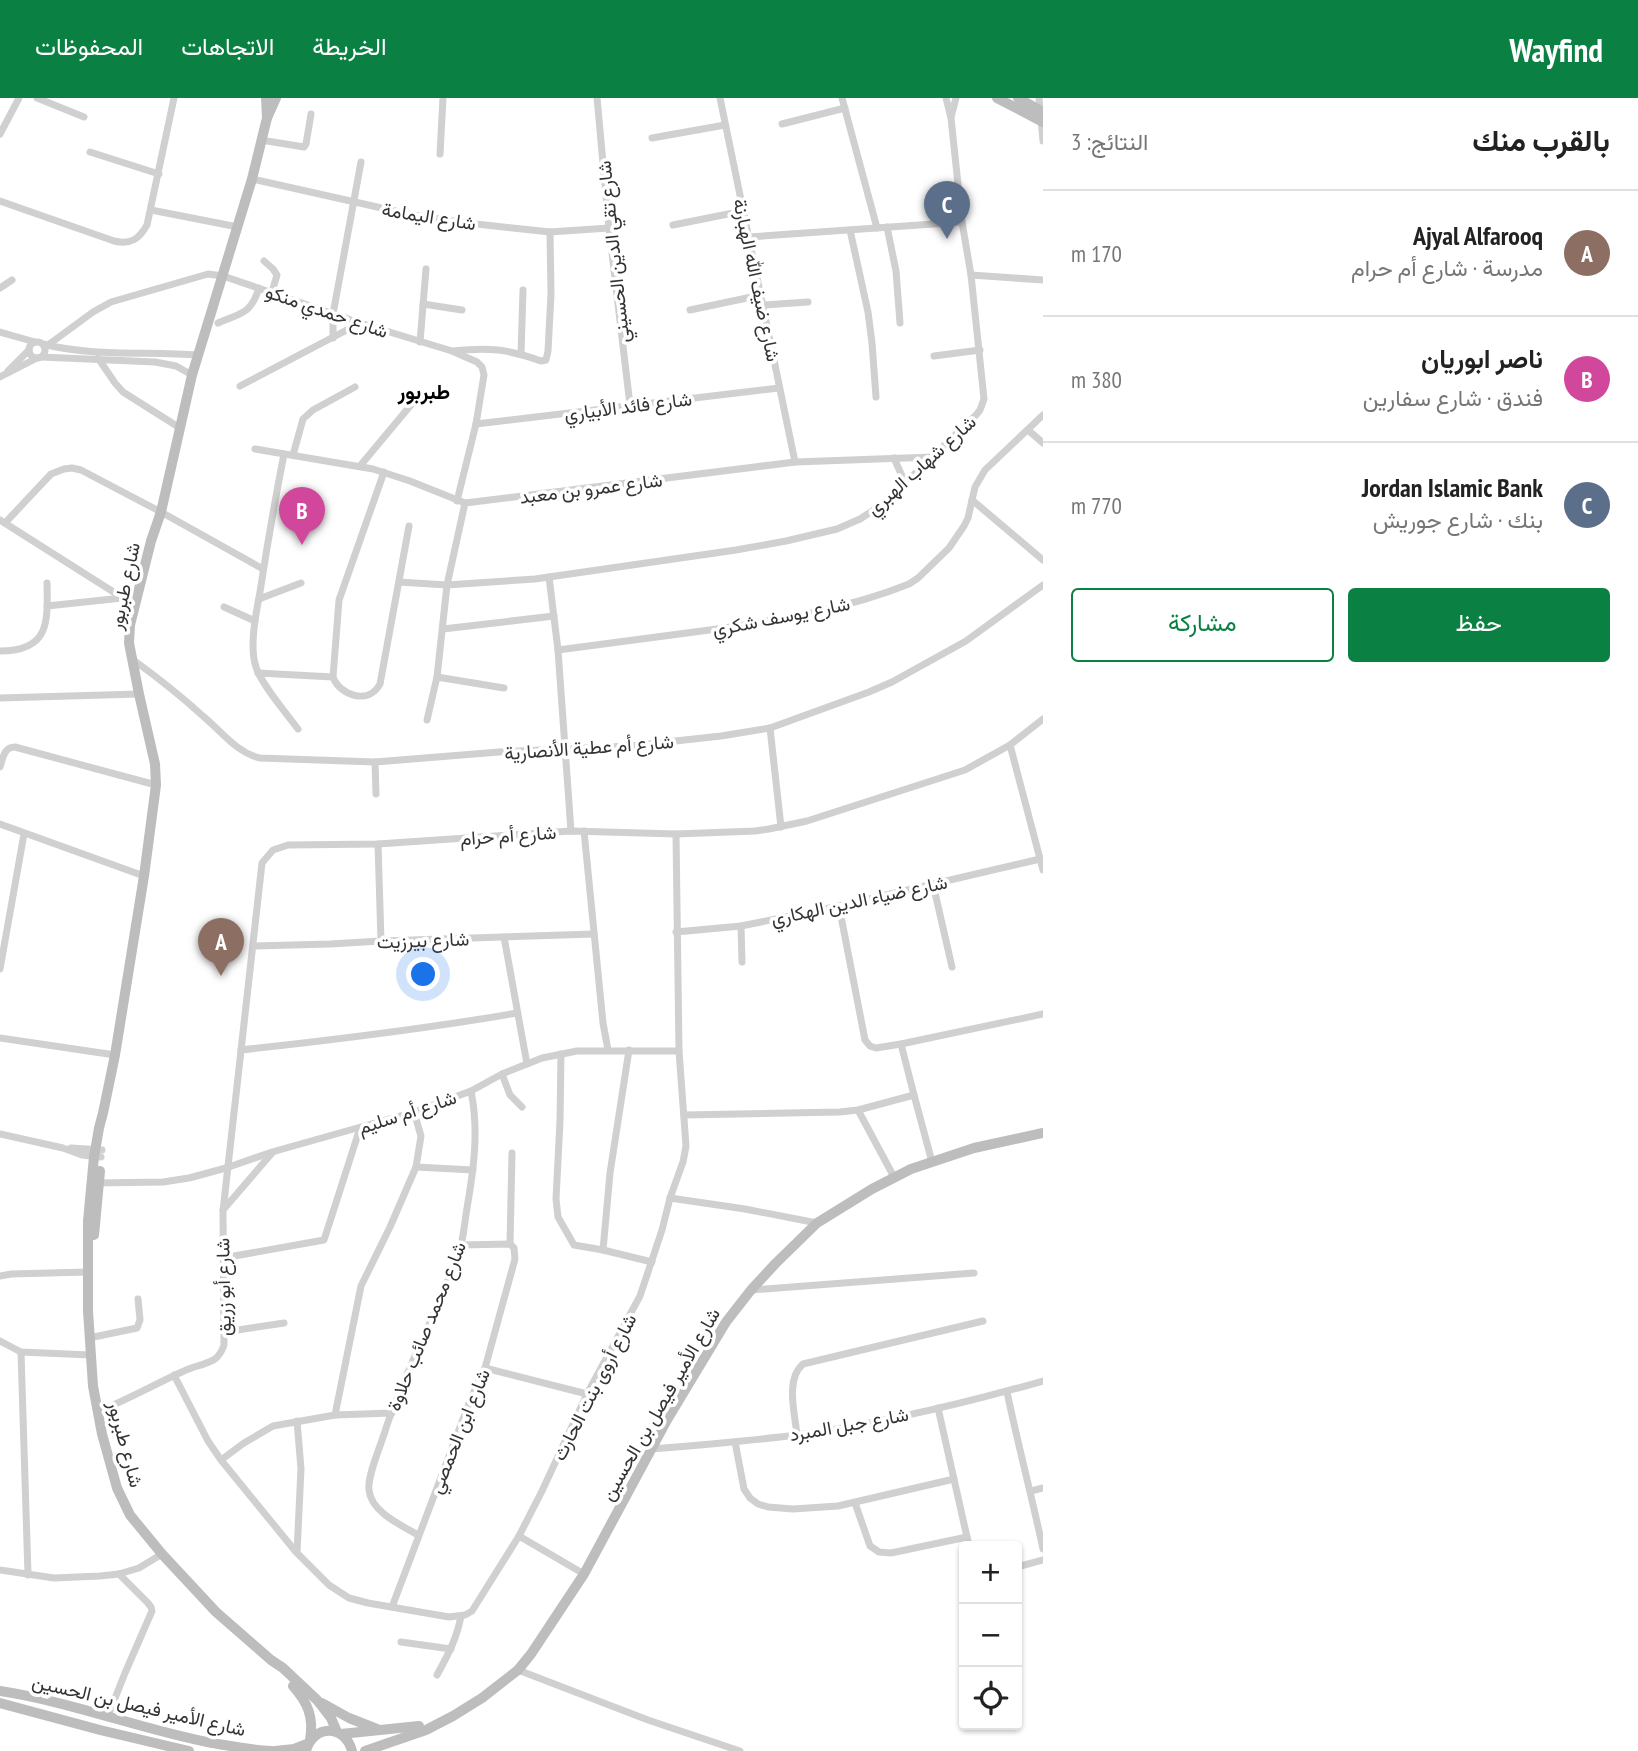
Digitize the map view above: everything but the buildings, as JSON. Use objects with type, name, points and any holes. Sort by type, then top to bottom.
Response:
[{"type":"street","points":[[0,134],[19,98]]},
{"type":"street","points":[[37,98],[84,117]]},
{"type":"street","points":[[0,201],[129,243],[137,238],[147,225],[174,98]]},
{"type":"street","name":"شارع طبربور","points":[[266,98],[267,118]]},
{"type":"street","name":"شارع طبربور","points":[[276,98],[267,118],[238,227],[192,375],[161,512],[134,606],[129,637],[155,764],[156,785],[144,876],[98,1153],[96,1222],[89,1267],[89,1338],[97,1412],[111,1469],[121,1498],[137,1525],[216,1612],[317,1700],[339,1733],[348,1740],[352,1751]]},
{"type":"street","points":[[440,154],[443,98]]},
{"type":"street","name":"شارع تقي الدين الحسيني","points":[[597,98],[630,405]]},
{"type":"street","name":"شارع ضيف الله الهبارنة","points":[[720,98],[795,462]]},
{"type":"street","points":[[842,98],[877,228]]},
{"type":"street","name":"شارع شهاب الهبري","points":[[399,582],[447,585],[549,577],[736,550],[837,529],[860,519],[883,504],[976,415],[984,399],[971,275],[946,98]]},
{"type":"street","name":"شارع شهاب الهبري","points":[[950,118],[956,98]]},
{"type":"street","points":[[998,98],[1041,113]]},
{"type":"street","points":[[1018,98],[1041,113]]},
{"type":"street","points":[[782,124],[845,108]]},
{"type":"street","points":[[1041,113],[1043,141]]},
{"type":"street","points":[[261,140],[303,147],[306,144],[311,114]]},
{"type":"street","points":[[652,138],[725,125]]},
{"type":"street","points":[[90,152],[159,174]]},
{"type":"street","points":[[333,338],[333,314],[361,162]]},
{"type":"street","name":"شارع اليمامة","points":[[252,179],[412,215],[467,223],[550,232],[609,228]]},
{"type":"street","points":[[151,211],[238,227]]},
{"type":"street","points":[[673,225],[743,211]]},
{"type":"street","points":[[749,237],[962,222]]},
{"type":"street","points":[[887,227],[896,271],[900,323]]},
{"type":"street","points":[[850,230],[873,343],[876,397]]},
{"type":"street","points":[[452,351],[506,350],[544,361],[547,355],[551,294],[550,232]]},
{"type":"street","points":[[264,261],[277,275],[272,292]]},
{"type":"street","points":[[419,342],[426,269]]},
{"type":"street","name":"شارع حمدي منكو","points":[[42,344],[111,302],[208,274],[223,276],[272,292],[452,351],[477,362],[484,375],[447,585],[437,677],[426,720]]},
{"type":"street","points":[[971,275],[1043,280]]},
{"type":"street","points":[[0,288],[12,281]]},
{"type":"street","points":[[218,323],[247,310],[255,300],[258,288]]},
{"type":"street","points":[[521,354],[523,290]]},
{"type":"street","points":[[690,310],[761,295]]},
{"type":"street","points":[[764,305],[808,302]]},
{"type":"street","points":[[423,304],[462,310]]},
{"type":"street","points":[[240,386],[360,323]]},
{"type":"street","points":[[0,332],[75,351],[199,355]]},
{"type":"street","points":[[9,335],[29,349],[33,356],[163,363],[183,369],[192,375]]},
{"type":"street","points":[[2,375],[31,345],[42,344]]},
{"type":"street","points":[[2,375],[40,357],[45,351],[42,344]]},
{"type":"street","points":[[934,356],[980,350]]},
{"type":"street","points":[[98,358],[123,392],[180,428]]},
{"type":"street","points":[[298,729],[258,673],[254,658],[263,569],[288,454],[303,419],[313,410],[355,387]]},
{"type":"street","name":"شارع فائد الأبياري","points":[[476,424],[779,388]]},
{"type":"street","points":[[360,466],[420,394]]},
{"type":"street","name":"شارع يوسف شكري","points":[[558,650],[806,615],[901,587],[918,578],[949,548],[964,526],[980,476],[1043,415]]},
{"type":"street","points":[[1028,430],[1043,443]]},
{"type":"street","points":[[255,449],[384,472],[461,502]]},
{"type":"street","name":"شارع عمرو بن معبد","points":[[461,502],[795,462],[934,457]]},
{"type":"street","points":[[894,458],[902,476],[901,488]]},
{"type":"street","points":[[134,606],[3,522],[51,474],[64,469],[82,470],[263,569]]},
{"type":"street","points":[[384,472],[339,600],[333,677],[339,688],[352,695],[368,695],[377,689],[381,680],[408,526]]},
{"type":"street","points":[[972,500],[1043,560]]},
{"type":"street","points":[[549,577],[558,650],[571,831]]},
{"type":"street","points":[[0,651],[23,649],[35,643],[41,636],[45,625],[47,583]]},
{"type":"street","points":[[258,599],[302,583]]},
{"type":"street","name":"شارع أم عطية الأنصارية","points":[[132,659],[251,757],[268,760],[375,762],[499,752],[605,748],[770,728],[869,692],[967,640],[1043,584]]},
{"type":"street","points":[[47,606],[122,598]]},
{"type":"street","points":[[224,607],[256,621]]},
{"type":"street","points":[[443,629],[554,616]]},
{"type":"street","points":[[258,673],[333,677]]},
{"type":"street","points":[[437,677],[504,688]]},
{"type":"street","points":[[0,698],[139,694]]},
{"type":"street","name":"شارع أم حرام","points":[[226,1168],[262,863],[268,854],[281,846],[378,844],[571,831],[676,834],[755,831],[782,827],[946,777],[979,763],[1010,745],[1043,719]]},
{"type":"street","points":[[770,728],[782,827]]},
{"type":"street","points":[[1010,745],[1043,870]]},
{"type":"street","points":[[0,767],[5,751],[15,747],[156,785]]},
{"type":"street","points":[[375,762],[376,794]]},
{"type":"street","points":[[0,824],[144,876]]},
{"type":"street","points":[[584,831],[608,1050]]},
{"type":"street","points":[[0,970],[24,834]]},
{"type":"street","name":"شارع أروى بنت الحارث","points":[[461,1616],[476,1607],[519,1536],[587,1394],[640,1296],[685,1153],[679,1051],[676,834]]},
{"type":"street","points":[[378,844],[381,941]]},
{"type":"street","name":"شارع ضياء الدين الهكاري","points":[[676,932],[741,926],[1040,859]]},
{"type":"street","points":[[933,884],[952,967]]},
{"type":"street","points":[[839,906],[865,1040],[870,1046],[876,1048],[901,1044],[1043,1014]]},
{"type":"street","points":[[741,926],[742,962]]},
{"type":"street","name":"شارع بيرزيت","points":[[253,946],[594,934]]},
{"type":"street","points":[[504,937],[527,1064]]},
{"type":"street","points":[[241,1049],[386,1034],[517,1013]]},
{"type":"street","points":[[0,1038],[115,1055]]},
{"type":"street","points":[[901,1044],[932,1161]]},
{"type":"street","points":[[603,1250],[610,1173],[629,1050]]},
{"type":"street","name":"شارع أم سليم","points":[[95,1186],[119,1187],[163,1182],[226,1168],[272,1152],[414,1112],[471,1091],[502,1074],[542,1058],[577,1051],[679,1051]]},
{"type":"street","points":[[561,1054],[556,1207],[558,1217],[571,1241],[579,1247],[652,1262]]},
{"type":"street","points":[[502,1074],[510,1095],[522,1107]]},
{"type":"street","name":"شارع محمد صائب حلاوة","points":[[418,1535],[376,1507],[369,1489],[370,1479],[391,1413],[461,1245],[473,1170],[476,1126],[471,1091]]},
{"type":"street","points":[[684,1115],[818,1114],[858,1110],[914,1095]]},
{"type":"street","points":[[858,1110],[894,1177]]},
{"type":"street","points":[[335,1415],[361,1286],[416,1167],[421,1136],[414,1112]]},
{"type":"street","points":[[223,1258],[324,1240],[360,1128]]},
{"type":"street","name":"شارع الأمير فيصل بن الحسين","points":[[365,1751],[436,1725],[482,1698],[518,1670],[584,1574],[678,1402],[726,1322],[751,1290],[817,1223],[894,1177],[932,1161],[1043,1133]]},
{"type":"street","points":[[0,1134],[98,1153]]},
{"type":"street","points":[[223,1211],[272,1152]]},
{"type":"street","points":[[461,1245],[510,1244],[512,1153]]},
{"type":"street","points":[[416,1167],[473,1170]]},
{"type":"street","name":"شارع أبو زريق","points":[[97,1412],[217,1357],[222,1352],[226,1168]]},
{"type":"street","points":[[670,1198],[817,1223]]},
{"type":"street","name":"شارع ابن الحمصي","points":[[392,1606],[471,1398],[485,1368],[513,1267],[516,1252],[510,1244]]},
{"type":"street","points":[[0,1276],[89,1267]]},
{"type":"street","points":[[751,1290],[974,1273]]},
{"type":"street","points":[[89,1338],[137,1328],[140,1320],[138,1299]]},
{"type":"street","points":[[797,1435],[792,1387],[795,1372],[803,1364],[983,1321]]},
{"type":"street","points":[[224,1332],[284,1323]]},
{"type":"street","points":[[0,1341],[21,1353],[90,1355]]},
{"type":"street","points":[[21,1353],[28,1575]]},
{"type":"street","points":[[485,1368],[587,1394]]},
{"type":"street","points":[[174,1376],[221,1460],[296,1552],[329,1585],[357,1601],[449,1617],[461,1616],[458,1632],[437,1675]]},
{"type":"street","name":"شارع جبل المبرد","points":[[652,1449],[797,1435],[938,1408],[1043,1381]]},
{"type":"street","points":[[1007,1391],[1043,1549]]},
{"type":"street","points":[[938,1408],[968,1541]]},
{"type":"street","points":[[221,1460],[273,1426],[335,1415],[391,1413]]},
{"type":"street","points":[[296,1552],[301,1480],[297,1421]]},
{"type":"street","points":[[735,1442],[744,1489],[750,1498],[758,1504],[779,1508],[830,1507],[855,1503],[954,1479]]},
{"type":"street","points":[[1031,1491],[1043,1488]]},
{"type":"street","points":[[855,1503],[870,1546],[879,1552],[891,1553],[967,1537]]},
{"type":"street","points":[[519,1536],[584,1574]]},
{"type":"street","points":[[0,1570],[66,1578],[119,1574],[139,1568],[162,1553]]},
{"type":"street","points":[[1022,1566],[1043,1560]]},
{"type":"street","points":[[108,1716],[152,1611],[148,1602],[119,1574]]},
{"type":"street","points":[[401,1642],[451,1649]]},
{"type":"street","name":"شارع طبربور","points":[[271,1660],[306,1703],[312,1721],[308,1745]]},
{"type":"street","points":[[518,1670],[648,1720],[740,1751]]},
{"type":"street","name":"شارع الأمير فيصل بن الحسين","points":[[0,1691],[195,1740],[273,1751],[308,1745],[322,1731],[383,1731],[436,1725]]},
{"type":"street","points":[[317,1700],[356,1722],[383,1731]]},
{"type":"street","name":"شارع الأمير فيصل بن الحسين","points":[[0,1703],[189,1751]]},
{"type":"street","points":[[55,1718],[62,1705]]},
{"type":"place","name":"Jordan Islamic Bank","points":[[947,239]]},
{"type":"place","name":"ناصر ابوريان","points":[[302,545]]},
{"type":"place","name":"Ajyal Alfarooq","points":[[221,976]]},
{"type":"district","name":"طبربور","points":[[424,391]]}]
